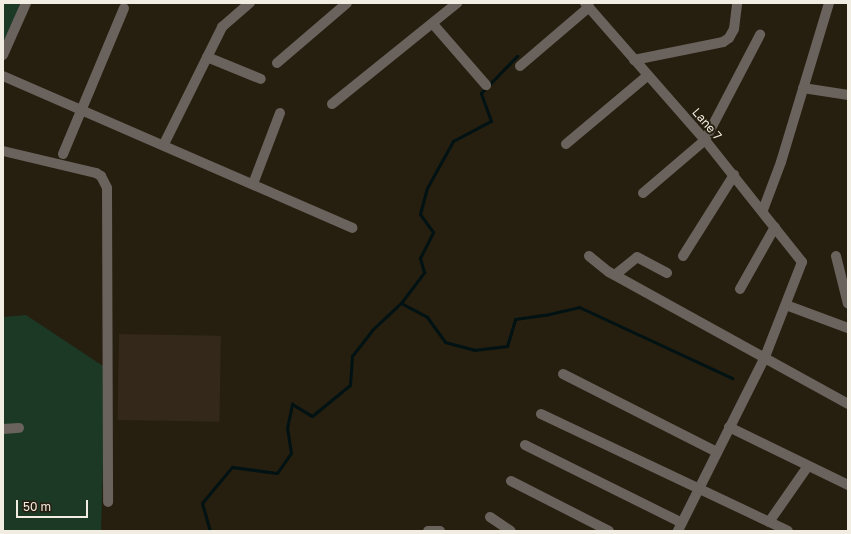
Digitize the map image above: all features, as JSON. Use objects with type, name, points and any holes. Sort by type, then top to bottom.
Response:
[{"type":"street","points":[[3,56],[26,3]]},
{"type":"street","points":[[164,144],[222,28],[250,3]]},
{"type":"street","points":[[277,63],[347,3]]},
{"type":"street","points":[[332,104],[433,24],[457,3]]},
{"type":"street","points":[[634,60],[723,42],[729,38],[734,29],[737,3]]},
{"type":"street","points":[[763,210],[782,162],[829,3]]},
{"type":"street","points":[[520,66],[587,5]]},
{"type":"street","name":"Lane 7","points":[[587,5],[763,210],[800,259],[802,266],[786,305]]},
{"type":"street","points":[[63,154],[124,8]]},
{"type":"street","points":[[433,24],[486,85]]},
{"type":"street","points":[[643,193],[704,140],[760,35]]},
{"type":"street","points":[[207,57],[261,79]]},
{"type":"street","points":[[3,76],[83,108],[352,228]]},
{"type":"street","points":[[566,144],[647,76]]},
{"type":"street","points":[[803,88],[848,95]]},
{"type":"street","points":[[253,184],[280,113]]},
{"type":"street","points":[[3,151],[96,173],[101,176],[107,188],[108,502]]},
{"type":"street","points":[[683,256],[734,176]]},
{"type":"street","points":[[740,290],[776,227]]},
{"type":"street","points":[[589,256],[615,275],[848,402]]},
{"type":"street","points":[[836,256],[848,304]]},
{"type":"street","points":[[615,275],[637,257],[667,272]]},
{"type":"street","points":[[525,445],[680,527],[765,358],[786,305],[846,323]]},
{"type":"street","points":[[563,374],[717,452]]},
{"type":"street","points":[[541,414],[788,531]]},
{"type":"street","points":[[729,427],[848,485]]},
{"type":"street","points":[[3,429],[20,428]]},
{"type":"street","points":[[769,522],[808,466]]},
{"type":"street","points":[[511,481],[609,531]]},
{"type":"street","points":[[490,517],[511,531]]},
{"type":"street","points":[[428,531],[440,531]]},
{"type":"shaded area","points":[[119,334],[221,336],[219,422],[117,420]]},
{"type":"green space","points":[[3,3],[20,3],[3,52]]},
{"type":"green space","points":[[26,315],[106,368],[101,531],[3,531],[3,317]]},
{"type":"waterway","points":[[401,303],[424,272],[420,258],[433,232],[420,214],[427,188],[453,141],[491,121],[481,93],[517,56]]},
{"type":"waterway","points":[[210,531],[202,503],[232,467],[277,473],[291,453],[287,428],[292,404],[312,416],[350,385],[352,356],[372,330],[401,303],[427,317],[445,342],[474,350],[507,346],[515,319],[545,315],[579,307],[732,378]]}]
